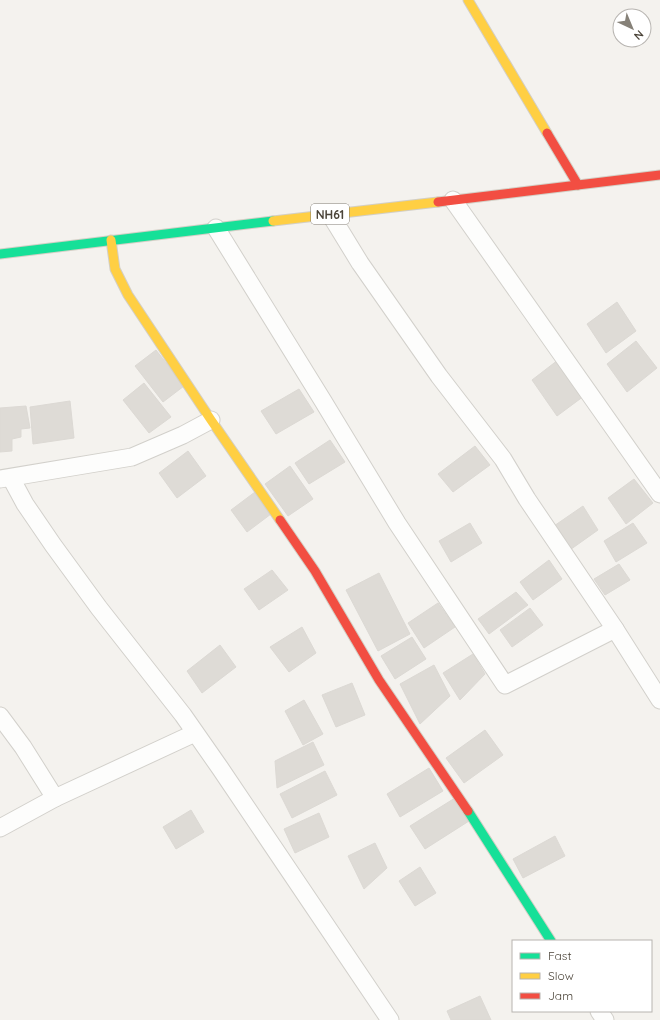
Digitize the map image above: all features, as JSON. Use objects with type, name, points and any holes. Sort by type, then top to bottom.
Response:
[{"type":"main road","points":[[468,0],[578,185]]},
{"type":"main road","name":"NH61","points":[[0,254],[660,175]]},
{"type":"main road","points":[[111,240],[115,269],[128,295],[211,420],[315,571],[379,680],[466,807],[550,940]]},
{"type":"street","points":[[453,200],[660,494]]},
{"type":"street","points":[[330,214],[360,263],[431,363],[503,460],[527,499],[615,628],[660,700]]},
{"type":"street","points":[[216,228],[397,523],[504,685],[615,628]]},
{"type":"street","points":[[211,420],[183,435],[132,457],[5,479],[25,504],[100,608],[183,715],[249,810],[390,1020]]},
{"type":"street","points":[[0,716],[23,747],[55,798]]},
{"type":"street","points":[[0,828],[55,798],[195,733]]},
{"type":"building","points":[[617,302],[636,331],[606,353],[587,324]]},
{"type":"building","points":[[636,341],[657,368],[627,392],[607,364]]},
{"type":"building","points":[[156,350],[184,386],[163,402],[135,366]]},
{"type":"building","points":[[558,360],[584,396],[557,416],[532,380]]},
{"type":"building","points":[[144,383],[171,417],[149,433],[123,400]]},
{"type":"building","points":[[299,389],[314,412],[276,434],[261,411]]},
{"type":"building","points":[[70,401],[74,438],[33,444],[30,407]]},
{"type":"building","points":[[26,406],[30,428],[21,429],[21,437],[12,439],[12,451],[0,452],[0,408]]},
{"type":"building","points":[[330,440],[345,462],[309,484],[295,463]]},
{"type":"building","points":[[475,446],[490,465],[453,492],[438,474]]},
{"type":"building","points":[[188,451],[206,476],[177,498],[159,473]]},
{"type":"building","points":[[290,466],[313,499],[288,516],[265,484]]},
{"type":"building","points":[[634,479],[653,503],[626,524],[608,498]]},
{"type":"building","points":[[255,492],[271,514],[247,532],[231,510]]},
{"type":"building","points":[[583,506],[598,530],[567,552],[551,528]]},
{"type":"building","points":[[470,523],[482,543],[451,562],[439,541]]},
{"type":"building","points":[[633,523],[647,543],[616,562],[604,541]]},
{"type":"building","points":[[549,560],[562,579],[533,600],[520,582]]},
{"type":"building","points":[[619,564],[630,580],[605,595],[594,579]]},
{"type":"building","points":[[272,570],[288,590],[259,610],[244,589]]},
{"type":"building","points":[[379,573],[410,634],[378,651],[346,590]]},
{"type":"building","points":[[516,592],[528,605],[489,634],[478,619]]},
{"type":"building","points":[[438,603],[455,627],[424,648],[408,623]]},
{"type":"building","points":[[530,608],[543,625],[512,647],[500,630]]},
{"type":"building","points":[[302,627],[316,653],[289,672],[270,647]]},
{"type":"building","points":[[412,637],[426,659],[395,679],[381,656]]},
{"type":"building","points":[[220,645],[236,667],[202,693],[187,671]]},
{"type":"building","points":[[473,654],[485,674],[460,700],[443,673]]},
{"type":"building","points":[[434,665],[450,696],[420,724],[400,684]]},
{"type":"building","points":[[352,683],[365,715],[336,727],[322,695]]},
{"type":"building","points":[[304,700],[323,734],[303,745],[285,711]]},
{"type":"building","points":[[485,730],[503,755],[464,783],[446,758]]},
{"type":"building","points":[[313,742],[324,765],[277,788],[275,761]]},
{"type":"building","points":[[429,768],[443,791],[400,817],[387,794]]},
{"type":"building","points":[[325,771],[337,795],[292,818],[280,794]]},
{"type":"building","points":[[455,798],[469,821],[425,849],[410,826]]},
{"type":"building","points":[[191,810],[204,832],[176,849],[163,827]]},
{"type":"building","points":[[319,813],[329,837],[295,853],[284,829]]},
{"type":"building","points":[[555,836],[565,856],[523,878],[513,859]]},
{"type":"building","points":[[375,843],[387,868],[364,889],[348,856]]},
{"type":"building","points":[[420,867],[436,893],[415,906],[399,881]]},
{"type":"building","points":[[480,996],[491,1020],[451,1020],[447,1011]]},
{"type":"traffic: fast","points":[[0,254],[273,221]]},
{"type":"traffic: fast","points":[[468,811],[550,940]]},
{"type":"traffic: slow","points":[[468,0],[547,133]]},
{"type":"traffic: slow","points":[[273,221],[438,202]]},
{"type":"traffic: slow","points":[[111,240],[115,269],[128,295],[280,520]]},
{"type":"traffic: jam","points":[[547,133],[578,185]]},
{"type":"traffic: jam","points":[[438,202],[660,175]]},
{"type":"traffic: jam","points":[[280,520],[315,571],[379,680],[468,811]]}]
